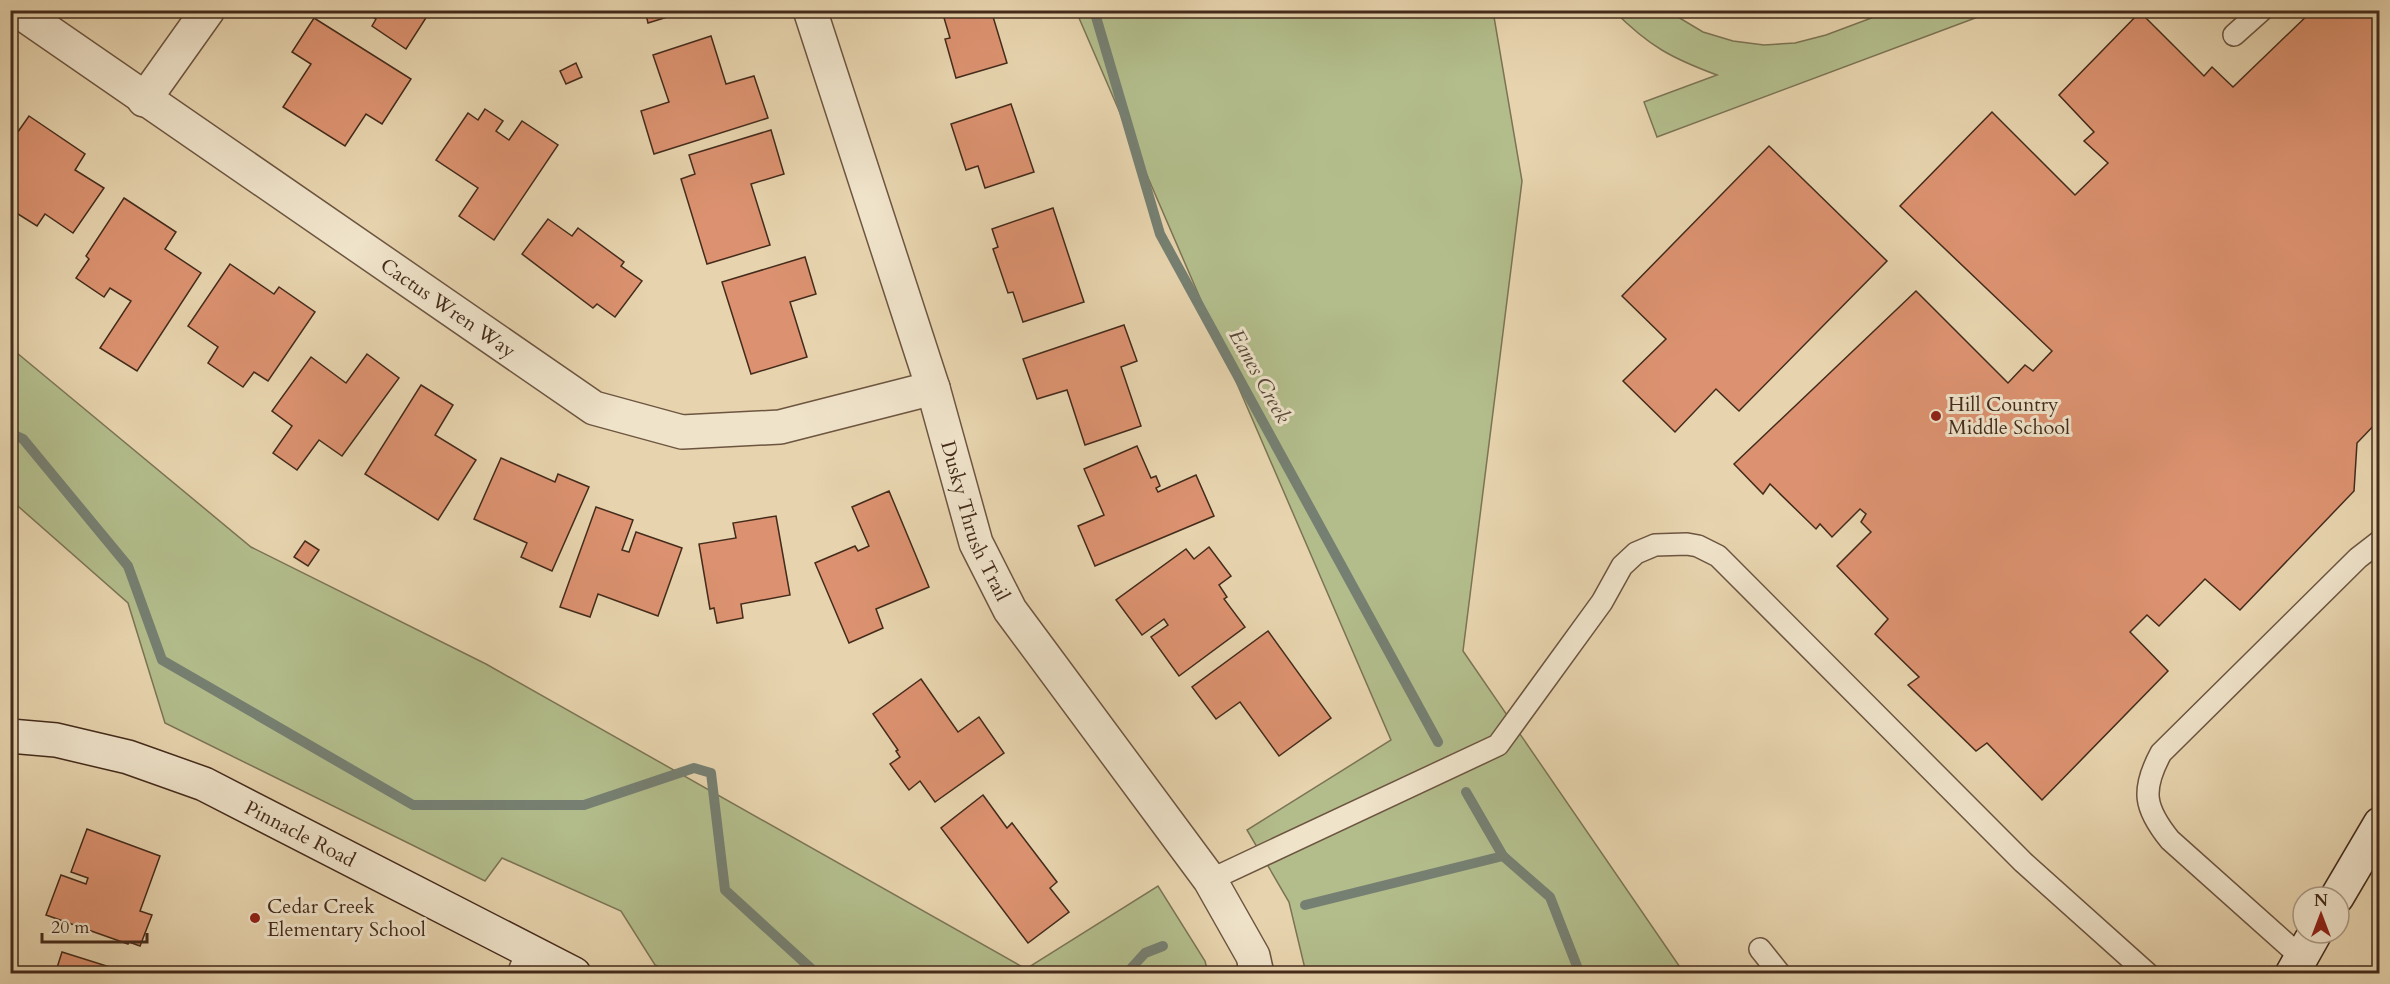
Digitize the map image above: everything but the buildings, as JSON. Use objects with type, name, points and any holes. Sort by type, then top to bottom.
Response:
[{"type":"street","name":"Cactus Wren Way","points":[[17,10],[144,100],[594,408],[682,432],[780,427],[933,388]]},
{"type":"street","points":[[144,100],[208,10]]},
{"type":"street","name":"Dusky Thrush Trail","points":[[810,10],[933,388],[976,543],[1010,610],[1210,880],[1253,956],[1257,974]]},
{"type":"street","name":"Pinnacle Road","points":[[10,736],[56,740],[128,757],[204,784],[522,962],[574,974]]},
{"type":"street","points":[[2344,885],[2379,824]]},
{"type":"lane","points":[[2234,35],[2262,10]]},
{"type":"lane","points":[[2303,954],[2170,840],[2155,822],[2149,808],[2148,788],[2152,770],[2161,753],[2358,558],[2379,542]]},
{"type":"lane","points":[[1210,880],[1498,745],[1602,602],[1622,566],[1636,553],[1655,545],[1687,544],[1698,546],[1718,556],[2023,862],[2148,974]]},
{"type":"lane","points":[[1760,949],[1780,974]]},
{"type":"green space","points":[[1076,11],[1493,11],[1522,181],[1463,651],[1684,973],[1306,973],[1289,902],[1247,830],[1391,740]]},
{"type":"green space","points":[[1614,11],[1668,11],[1703,32],[1733,41],[1764,45],[1795,43],[1826,35],[1890,11],[1994,11],[1657,137],[1644,102],[1717,75],[1661,50]]},
{"type":"green space","points":[[11,348],[251,547],[486,664],[1026,969],[1158,886],[1205,961],[1208,973],[673,973],[655,965],[621,911],[502,858],[485,881],[165,723],[128,603],[11,500]]},
{"type":"waterway","name":"Eanes Creek","points":[[1094,10],[1160,234],[1438,742]]},
{"type":"waterway","points":[[10,433],[23,439],[128,566],[162,660],[413,805],[584,805],[694,768],[711,773],[725,890],[817,974]]},
{"type":"waterway","name":"Eanes Creek","points":[[1466,792],[1503,856],[1550,897],[1580,974]]},
{"type":"waterway","points":[[1305,905],[1503,856]]},
{"type":"waterway","points":[[1126,974],[1145,953],[1163,946]]},
{"type":"place","name":"Hill Country Middle School","points":[[1936,416]]},
{"type":"place","name":"Cedar Creek Elementary School","points":[[255,918]]}]
